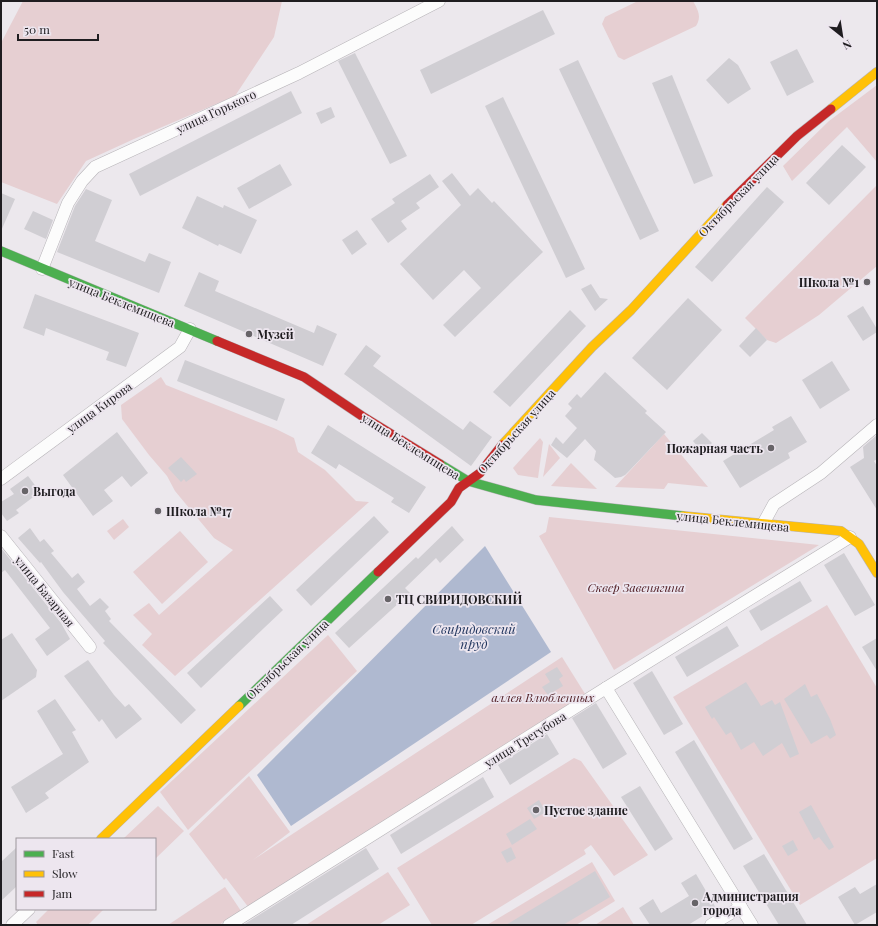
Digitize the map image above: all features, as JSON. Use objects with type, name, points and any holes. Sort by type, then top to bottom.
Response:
[{"type":"street","name":"улица Горького","points":[[42,269],[68,203],[82,181],[95,167],[299,73],[439,1]]},
{"type":"street","name":"Октябрьская улица","points":[[102,838],[451,502],[459,488],[480,473],[507,438],[592,347],[631,310],[737,194],[796,136],[877,72]]},
{"type":"street","name":"улица Беклемищева","points":[[1,251],[304,377],[362,416],[468,481],[536,500],[841,532],[859,544],[877,573]]},
{"type":"street","name":"улица Кирова","points":[[1,479],[180,347],[190,329]]},
{"type":"street","points":[[763,524],[774,504],[821,473],[877,424]]},
{"type":"street","name":"улица Базарная","points":[[1,536],[90,647]]},
{"type":"street","points":[[752,925],[606,688],[850,537]]},
{"type":"street","name":"улица Трегубова","points":[[229,925],[606,688]]},
{"type":"street","points":[[710,925],[741,907]]},
{"type":"street","points":[[12,925],[28,910]]},
{"type":"green space","points":[[23,1],[282,1],[274,37],[235,96],[86,161],[57,204],[1,182],[1,43]]},
{"type":"green space","points":[[638,1],[693,1],[699,14],[698,23],[696,26],[624,60],[618,57],[602,24],[605,17]]},
{"type":"green space","points":[[877,85],[877,162],[847,127],[792,181],[783,166],[829,121]]},
{"type":"green space","points":[[877,185],[877,266],[819,315],[776,343],[767,340],[745,318]]},
{"type":"green space","points":[[161,377],[166,385],[276,429],[294,438],[298,452],[325,470],[356,501],[369,502],[175,676],[142,645],[152,634],[133,615],[149,603],[159,615],[233,550],[214,538],[175,491],[167,476],[122,419],[121,405]]},
{"type":"green space","points":[[664,434],[708,487],[668,483],[664,489],[615,487]]},
{"type":"green space","points":[[540,438],[543,442],[538,478],[518,475],[513,468]]},
{"type":"green space","points":[[549,444],[560,458],[543,477]]},
{"type":"green space","points":[[571,463],[597,489],[551,486]]},
{"type":"green space","name":"Сквер Завенягина","points":[[549,517],[819,545],[614,670],[539,536],[546,532]]},
{"type":"green space","points":[[123,519],[129,527],[114,540],[107,531]]},
{"type":"green space","points":[[180,531],[208,562],[162,604],[133,572]]},
{"type":"green space","points":[[827,605],[877,688],[877,858],[800,905],[673,697]]},
{"type":"green space","points":[[328,635],[357,671],[188,830],[160,792]]},
{"type":"green space","name":"аллея Влюбленных","points":[[562,657],[587,697],[249,908],[226,878],[224,880],[189,834],[249,776],[290,832],[253,860]]},
{"type":"green space","points":[[574,758],[581,761],[648,855],[614,876],[591,845],[584,850],[586,854],[471,925],[432,925],[397,868]]},
{"type":"green space","points":[[158,806],[184,831],[156,858],[156,838],[124,838]]},
{"type":"green space","points":[[592,862],[615,901],[576,925],[487,925]]},
{"type":"green space","points":[[388,872],[410,905],[378,925],[306,925]]},
{"type":"green space","points":[[225,887],[241,911],[219,925],[168,925]]},
{"type":"green space","points":[[623,907],[634,925],[595,925]]},
{"type":"green space","points":[[48,910],[103,910],[88,925],[38,925],[36,922]]},
{"type":"water","name":"Свиридовский пруд","points":[[485,546],[551,652],[291,826],[257,775]]},
{"type":"building","points":[[543,10],[555,34],[431,94],[420,70]]},
{"type":"building","points":[[797,49],[814,82],[787,96],[770,62]]},
{"type":"building","points":[[355,53],[407,156],[390,164],[338,61]]},
{"type":"building","points":[[729,58],[738,65],[751,89],[728,104],[706,80]]},
{"type":"building","points":[[578,60],[659,231],[640,240],[559,69]]},
{"type":"building","points":[[672,75],[713,176],[694,184],[652,83]]},
{"type":"building","points":[[291,91],[302,113],[140,196],[129,174]]},
{"type":"building","points":[[503,97],[585,269],[566,278],[485,106]]},
{"type":"building","points":[[331,107],[335,117],[321,124],[316,113]]},
{"type":"building","points":[[842,145],[866,167],[829,205],[806,183]]},
{"type":"building","points":[[280,164],[292,185],[249,209],[237,188]]},
{"type":"building","points":[[452,173],[470,196],[478,188],[492,203],[494,201],[543,252],[455,337],[443,325],[481,288],[464,270],[433,300],[400,264],[461,205],[442,181]]},
{"type":"building","points":[[430,174],[439,187],[416,203],[420,208],[401,221],[407,229],[388,243],[371,219],[395,203],[392,199]]},
{"type":"building","points":[[767,187],[784,202],[712,282],[695,267]]},
{"type":"building","points":[[86,189],[112,200],[95,241],[145,262],[149,253],[171,262],[159,293],[57,252],[75,206]]},
{"type":"building","points":[[1,193],[15,199],[1,231]]},
{"type":"building","points":[[197,196],[223,208],[224,205],[257,220],[241,254],[219,244],[218,246],[182,228]]},
{"type":"building","points":[[33,211],[53,220],[46,239],[24,229]]},
{"type":"building","points":[[357,230],[367,244],[352,255],[342,240]]},
{"type":"building","points":[[199,272],[219,281],[215,291],[314,333],[317,325],[337,334],[323,366],[184,306]]},
{"type":"building","points":[[591,284],[600,298],[608,299],[595,311],[581,289]]},
{"type":"building","points":[[35,294],[139,333],[126,367],[106,360],[109,352],[46,328],[44,336],[23,328]]},
{"type":"building","points":[[688,298],[722,330],[667,390],[632,358]]},
{"type":"building","points":[[863,306],[877,329],[877,332],[863,341],[847,316]]},
{"type":"building","points":[[570,310],[586,326],[510,407],[493,392]]},
{"type":"building","points":[[756,328],[767,340],[750,357],[739,346]]},
{"type":"building","points":[[366,345],[381,356],[373,366],[463,430],[470,421],[492,437],[471,466],[344,374]]},
{"type":"building","points":[[185,360],[285,399],[277,421],[177,381]]},
{"type":"building","points":[[832,361],[850,390],[820,409],[802,380]]},
{"type":"building","points":[[605,372],[647,411],[645,413],[666,432],[625,475],[615,478],[594,460],[596,451],[585,439],[567,458],[551,445],[556,437],[563,444],[577,428],[565,416],[572,408],[568,404],[577,394],[581,398]]},
{"type":"building","name":"Пожарная часть","points":[[791,416],[807,442],[788,453],[790,458],[740,488],[723,461],[774,430],[772,427]]},
{"type":"building","points":[[328,425],[426,487],[409,513],[391,502],[394,498],[339,464],[336,469],[311,453]]},
{"type":"building","points":[[117,432],[148,473],[131,487],[122,476],[104,490],[113,501],[93,516],[63,475]]},
{"type":"building","points":[[702,433],[712,443],[702,452],[693,441]]},
{"type":"building","points":[[877,435],[877,459],[874,461],[877,466],[877,510],[850,467],[864,458],[863,447]]},
{"type":"building","points":[[181,457],[197,474],[186,482],[184,479],[181,482],[168,468]]},
{"type":"building","points":[[28,476],[40,492],[16,510],[19,513],[7,521],[1,513],[1,502],[14,494],[10,489]]},
{"type":"building","points":[[374,516],[389,532],[311,606],[296,590]]},
{"type":"building","points":[[452,526],[464,540],[440,563],[436,558],[405,588],[410,593],[349,648],[335,633],[416,557],[418,559]]},
{"type":"building","points":[[30,528],[40,542],[44,539],[54,551],[51,553],[72,578],[78,573],[85,582],[77,589],[90,606],[100,598],[109,607],[105,611],[111,619],[109,621],[196,710],[181,724],[103,643],[105,641],[63,592],[41,562],[40,563],[18,538]]},
{"type":"building","points":[[1,548],[61,623],[70,639],[47,656],[35,639],[50,628],[5,570],[1,573]]},
{"type":"building","points":[[844,553],[875,605],[855,616],[824,565]]},
{"type":"building","points":[[800,581],[812,601],[761,631],[749,611]]},
{"type":"building","points":[[270,596],[283,610],[201,688],[187,673]]},
{"type":"building","points":[[727,626],[739,646],[687,677],[675,657]]},
{"type":"building","points":[[12,633],[37,670],[36,677],[1,701],[1,640]]},
{"type":"building","points":[[877,638],[877,671],[862,647]]},
{"type":"building","points":[[88,660],[114,695],[125,707],[129,704],[142,719],[116,739],[102,719],[99,722],[64,676]]},
{"type":"building","points":[[557,667],[563,676],[559,679],[563,686],[548,695],[542,687],[550,682],[545,674]]},
{"type":"building","points":[[652,671],[683,724],[664,735],[633,683]]},
{"type":"building","points":[[746,682],[761,706],[772,700],[775,705],[780,702],[799,754],[790,758],[782,743],[763,756],[754,742],[741,750],[731,732],[726,735],[714,717],[712,719],[705,707]]},
{"type":"building","points":[[805,684],[811,697],[817,694],[830,719],[836,735],[830,739],[827,735],[811,744],[784,699]]},
{"type":"building","points":[[55,699],[76,730],[72,732],[89,762],[45,793],[49,798],[26,813],[11,787],[63,754],[37,711]]},
{"type":"building","points":[[596,703],[627,754],[603,769],[572,718]]},
{"type":"building","points":[[547,734],[559,754],[510,785],[498,765]]},
{"type":"building","points":[[694,740],[753,839],[734,850],[675,752]]},
{"type":"building","points":[[483,777],[494,797],[401,854],[390,835]]},
{"type":"building","points":[[640,786],[673,839],[655,851],[621,797]]},
{"type":"building","name":"Пустое здание","points":[[539,800],[546,812],[534,819],[527,808]]},
{"type":"building","points":[[811,805],[834,847],[829,850],[819,837],[814,840],[799,812]]},
{"type":"building","points":[[530,819],[537,829],[512,845],[506,834]]},
{"type":"building","points":[[793,840],[798,850],[788,856],[782,846]]},
{"type":"building","points":[[511,847],[516,858],[507,863],[501,852]]},
{"type":"building","points":[[16,848],[16,887],[1,901],[1,862]]},
{"type":"building","points":[[366,848],[379,869],[291,925],[243,925]]},
{"type":"building","points":[[764,854],[807,925],[779,925],[743,866]]},
{"type":"building","points":[[595,871],[610,897],[563,925],[506,925]]},
{"type":"building","name":"Администрация города","points":[[696,874],[716,908],[688,925],[650,925],[639,908],[653,899],[661,913],[689,896],[681,883]]},
{"type":"building","points":[[877,884],[877,912],[855,925],[838,897],[855,887],[860,894]]},
{"type":"traffic: fast","points":[[1,251],[217,341]]},
{"type":"traffic: fast","points":[[440,464],[468,481],[536,500],[683,516]]},
{"type":"traffic: fast","points":[[239,706],[378,572]]},
{"type":"traffic: slow","points":[[831,109],[877,72]]},
{"type":"traffic: slow","points":[[502,445],[592,347],[631,310],[727,205]]},
{"type":"traffic: slow","points":[[683,516],[841,531],[859,544],[877,573]]},
{"type":"traffic: slow","points":[[102,838],[239,706]]},
{"type":"traffic: jam","points":[[727,205],[797,136],[831,109]]},
{"type":"traffic: jam","points":[[217,341],[304,377],[362,416],[440,464]]},
{"type":"traffic: jam","points":[[378,572],[451,502],[459,488],[480,473],[502,445]]},
{"type":"place","name":"Школа №1","points":[[867,282]]},
{"type":"place","name":"Музей","points":[[249,334]]},
{"type":"place","name":"Пожарная часть","points":[[771,448]]},
{"type":"place","name":"Выгода","points":[[25,491]]},
{"type":"place","name":"Школа №17","points":[[158,511]]},
{"type":"place","name":"ТЦ СВИРИДОВСКИЙ","points":[[388,599]]},
{"type":"place","name":"Пустое здание","points":[[536,810]]},
{"type":"place","name":"Администрация города","points":[[695,903]]}]
